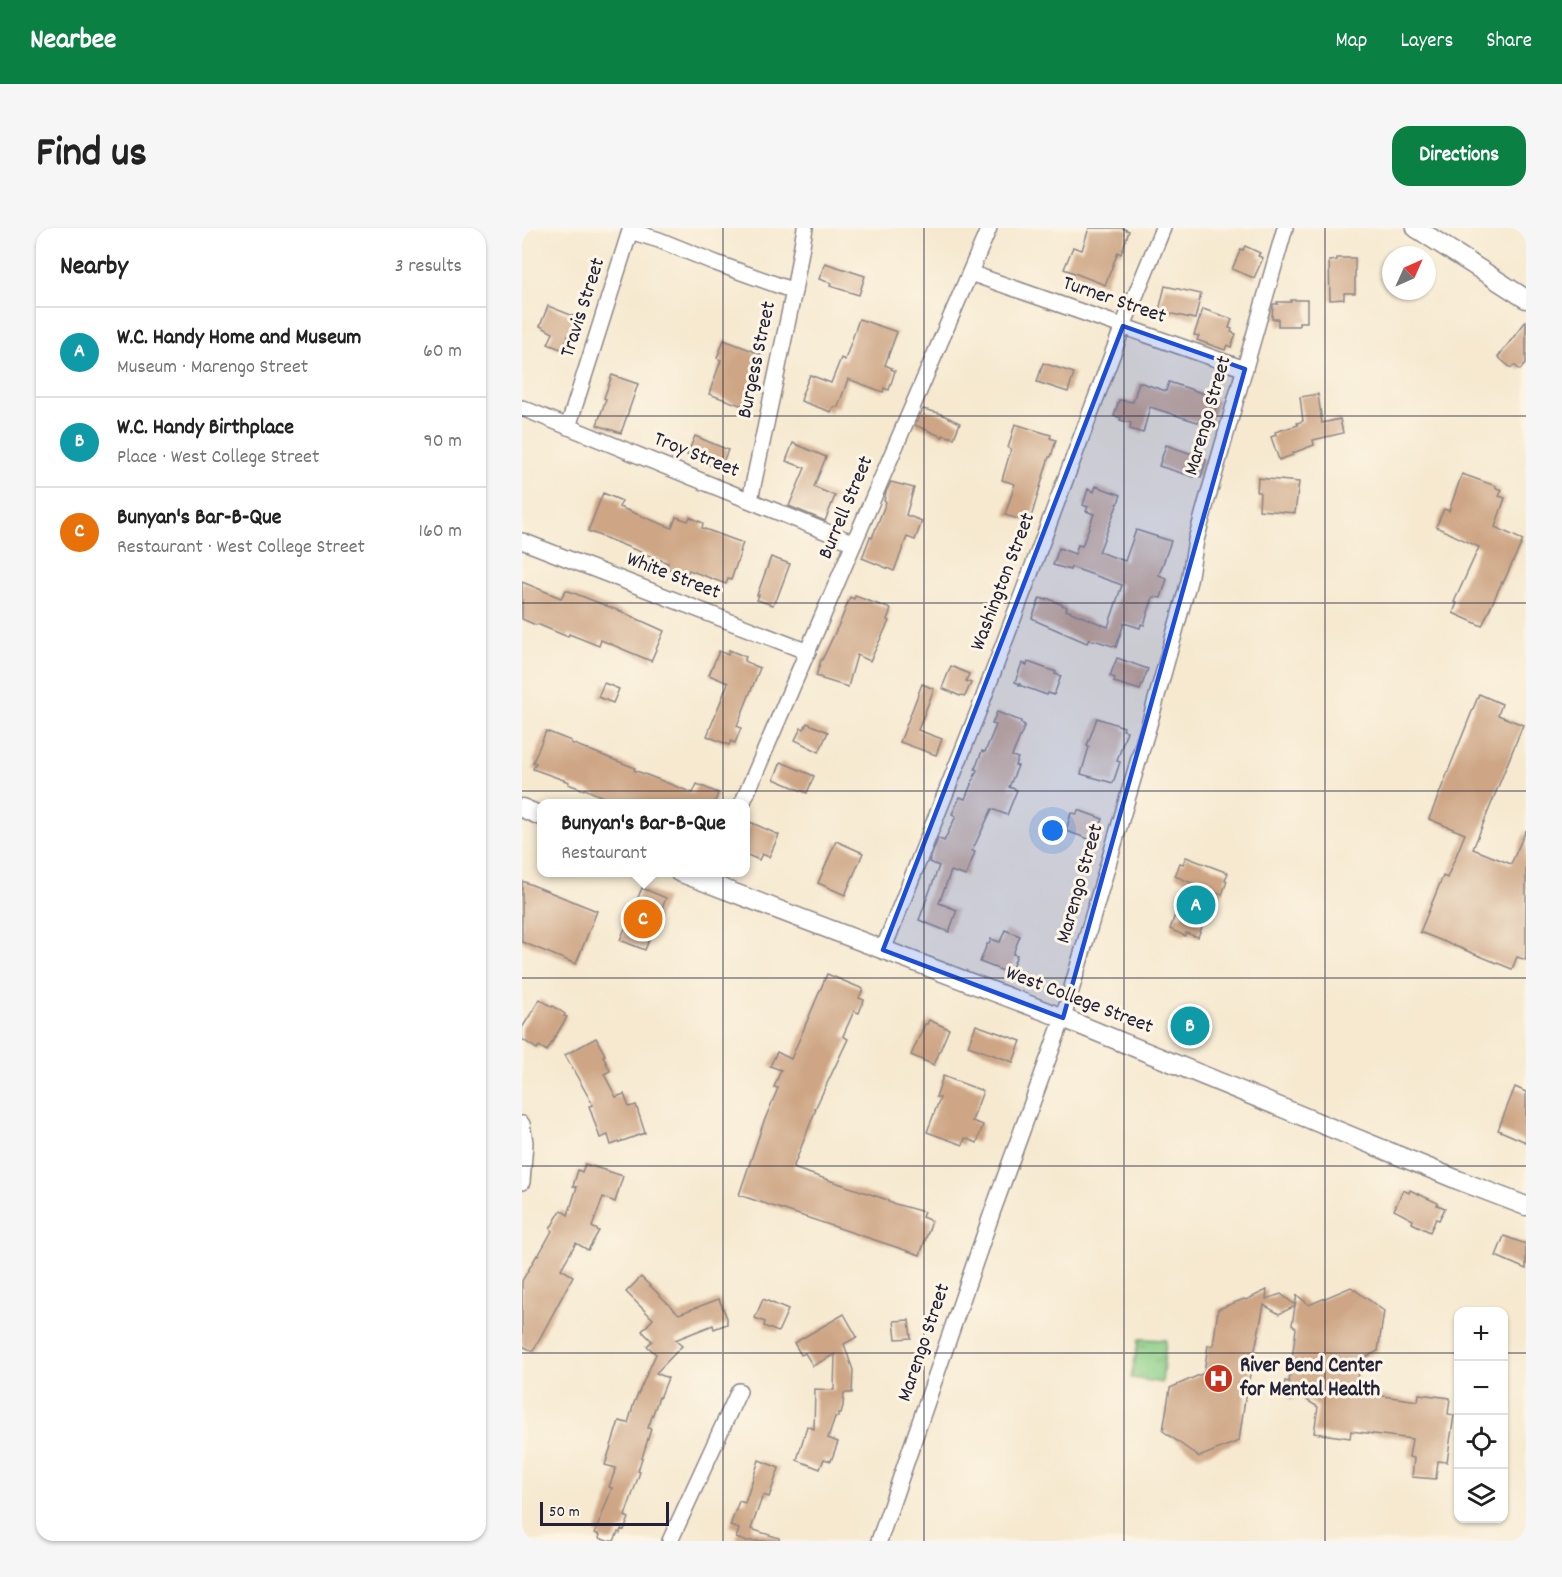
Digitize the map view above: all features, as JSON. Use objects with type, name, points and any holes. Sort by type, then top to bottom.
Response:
[{"type":"street","name":"Burgess Street","points":[[750,501],[805,228]]},
{"type":"street","name":"Burrell Street","points":[[744,799],[989,228]]},
{"type":"street","name":"Washington Street","points":[[883,950],[980,706],[1123,326],[1163,228]]},
{"type":"street","name":"Marengo Street","points":[[879,1541],[993,1210],[1063,1018],[1171,646],[1189,581],[1196,540],[1207,500],[1286,228]]},
{"type":"street","points":[[1416,228],[1526,299]]},
{"type":"street","name":"Travis Street","points":[[568,427],[630,231],[794,291]]},
{"type":"street","name":"Turner Street","points":[[970,273],[1245,369]]},
{"type":"street","name":"Troy Street","points":[[522,408],[854,543]]},
{"type":"street","name":"White Street","points":[[522,541],[808,652]]},
{"type":"street","points":[[522,808],[537,814]]},
{"type":"street","name":"West College Street","points":[[710,878],[883,950],[1063,1018],[1526,1206]]},
{"type":"street","points":[[522,1124],[525,1142],[522,1182]]},
{"type":"street","points":[[670,1541],[740,1391]]},
{"type":"highlighted area","points":[[1123,326],[1245,369],[1063,1018],[883,950]]},
{"type":"green space","points":[[1139,1339],[1166,1340],[1162,1383],[1131,1378]]},
{"type":"building","points":[[1089,228],[1122,228],[1129,231],[1121,254],[1118,252],[1105,285],[1064,269],[1073,247],[1082,250]]},
{"type":"building","points":[[1245,246],[1260,253],[1258,256],[1263,258],[1254,278],[1232,269],[1241,249],[1243,250]]},
{"type":"building","points":[[1337,258],[1355,258],[1355,293],[1344,293],[1344,299],[1330,300],[1329,261],[1337,260]]},
{"type":"building","points":[[825,263],[865,276],[859,295],[830,286],[831,283],[819,279]]},
{"type":"building","points":[[1165,286],[1201,294],[1195,319],[1159,311]]},
{"type":"building","points":[[1291,300],[1307,300],[1307,322],[1299,322],[1299,326],[1278,326],[1278,319],[1272,319],[1273,304],[1291,302]]},
{"type":"building","points":[[548,306],[576,317],[575,320],[580,322],[573,338],[568,336],[563,350],[548,344],[553,333],[540,326]]},
{"type":"building","points":[[1203,309],[1232,319],[1229,328],[1236,334],[1231,347],[1227,345],[1225,350],[1197,340],[1199,336],[1194,335]]},
{"type":"building","points":[[859,319],[897,332],[885,365],[895,371],[889,390],[884,388],[883,392],[848,379],[838,407],[833,407],[831,412],[801,401],[810,375],[831,383],[841,358],[845,360]]},
{"type":"building","points":[[1526,321],[1526,363],[1520,370],[1514,365],[1511,368],[1498,357]]},
{"type":"building","points":[[724,340],[761,354],[743,406],[709,394],[721,360],[717,358]]},
{"type":"building","points":[[1043,363],[1074,373],[1068,392],[1037,382]]},
{"type":"building","points":[[612,375],[638,384],[621,433],[597,425]]},
{"type":"building","points":[[1139,382],[1166,391],[1169,382],[1211,396],[1210,399],[1218,401],[1210,426],[1150,407],[1143,433],[1130,429],[1131,423],[1114,416],[1119,400],[1133,402]]},
{"type":"building","points":[[1318,394],[1322,423],[1340,419],[1343,433],[1313,440],[1314,445],[1279,460],[1271,437],[1276,435],[1275,432],[1298,425],[1297,423],[1303,421],[1300,397]]},
{"type":"building","points":[[923,409],[939,413],[960,423],[954,438],[943,435],[943,437],[915,425]]},
{"type":"building","points":[[1015,424],[1051,435],[1050,438],[1056,440],[1030,521],[1005,515],[1015,484],[1002,480]]},
{"type":"building","points":[[695,436],[728,450],[720,469],[687,455]]},
{"type":"building","points":[[793,443],[826,457],[814,487],[835,496],[825,521],[789,506],[805,468],[786,461]]},
{"type":"building","points":[[1166,445],[1206,460],[1201,477],[1159,466]]},
{"type":"building","points":[[1462,474],[1502,490],[1499,496],[1505,498],[1495,527],[1523,540],[1482,626],[1453,613],[1457,603],[1454,602],[1479,547],[1436,527],[1444,509],[1449,511]]},
{"type":"building","points":[[1258,478],[1299,482],[1295,513],[1259,510]]},
{"type":"building","points":[[891,482],[914,488],[906,515],[922,521],[915,540],[907,537],[894,571],[862,558],[886,502],[884,501],[886,492]]},
{"type":"building","points":[[1096,486],[1121,495],[1099,552],[1125,561],[1136,530],[1171,541],[1159,575],[1167,579],[1161,598],[1153,597],[1144,625],[1141,624],[1140,628],[1124,623],[1116,647],[1089,639],[1087,643],[1032,618],[1040,598],[1046,600],[1047,598],[1067,607],[1066,610],[1108,627],[1122,585],[1071,567],[1070,570],[1053,565],[1059,548],[1075,554],[1078,545],[1082,546],[1094,514],[1086,511],[1088,507],[1083,505],[1088,489],[1094,492]]},
{"type":"building","points":[[603,493],[622,501],[619,507],[672,528],[676,517],[688,521],[690,517],[703,523],[702,528],[743,543],[731,580],[728,579],[726,584],[689,570],[686,576],[666,568],[668,563],[588,531]]},
{"type":"building","points":[[771,557],[790,564],[773,605],[757,600]]},
{"type":"building","points":[[522,582],[561,598],[566,590],[664,631],[651,661],[601,640],[599,646],[522,619]]},
{"type":"building","points":[[855,596],[891,609],[887,620],[889,621],[870,661],[857,655],[848,687],[816,676],[850,597],[854,599]]},
{"type":"building","points":[[729,650],[746,657],[744,661],[760,668],[737,726],[741,728],[735,743],[731,741],[729,745],[707,736],[728,683],[709,675],[719,651],[728,655]]},
{"type":"building","points":[[1117,658],[1148,669],[1140,690],[1114,682],[1115,678],[1110,676]]},
{"type":"building","points":[[1028,662],[1061,676],[1054,695],[1048,693],[1047,695],[1015,682],[1022,663],[1027,665]]},
{"type":"building","points":[[951,666],[969,674],[966,681],[971,683],[965,696],[942,688]]},
{"type":"building","points":[[604,683],[619,689],[613,703],[598,697]]},
{"type":"building","points":[[922,684],[934,689],[918,730],[942,739],[936,755],[900,742]]},
{"type":"building","points":[[1479,694],[1502,704],[1498,715],[1523,725],[1473,849],[1511,864],[1526,830],[1526,960],[1517,957],[1512,969],[1420,932],[1443,876],[1447,878],[1465,834],[1429,819]]},
{"type":"building","points":[[997,712],[1021,721],[1025,725],[1012,756],[1018,758],[1015,765],[1018,766],[1009,787],[1017,790],[1007,815],[992,809],[972,851],[975,852],[966,876],[951,871],[939,903],[957,910],[949,932],[919,920],[939,866],[929,862],[938,838],[944,841],[956,816],[952,814],[960,797],[965,799],[982,751],[985,752],[996,725],[992,724]]},
{"type":"building","points":[[1097,718],[1124,727],[1123,730],[1127,731],[1117,761],[1120,762],[1113,783],[1081,774],[1089,747],[1087,746]]},
{"type":"building","points":[[807,723],[828,732],[819,752],[795,740],[801,728],[804,729]]},
{"type":"building","points":[[546,731],[693,793],[697,784],[718,793],[716,799],[607,799],[533,769],[536,763],[533,762]]},
{"type":"building","points":[[781,762],[814,776],[807,793],[774,779]]},
{"type":"building","points":[[1078,810],[1103,819],[1095,841],[1066,831],[1071,813],[1077,814]]},
{"type":"building","points":[[750,822],[779,835],[769,857],[762,854],[759,860],[750,856]]},
{"type":"building","points":[[836,841],[863,853],[845,895],[818,883]]},
{"type":"building","points":[[1186,857],[1228,873],[1222,895],[1212,891],[1199,923],[1203,924],[1198,937],[1186,933],[1185,936],[1170,929],[1175,915],[1182,917],[1194,884],[1175,876],[1180,863],[1183,864]]},
{"type":"building","points":[[522,881],[597,911],[576,964],[522,942]]},
{"type":"building","points":[[642,888],[666,898],[645,950],[620,940]]},
{"type":"building","points":[[1005,930],[1020,936],[1013,954],[1017,955],[1012,968],[1008,967],[1006,972],[980,962],[987,944],[991,939],[1000,942]]},
{"type":"building","points":[[827,974],[863,989],[859,998],[864,1000],[859,1013],[854,1011],[843,1036],[848,1039],[815,1109],[793,1168],[888,1200],[888,1202],[924,1212],[922,1217],[932,1221],[920,1255],[739,1195],[778,1088],[774,1087],[781,1070],[770,1066],[777,1052],[791,1059]]},
{"type":"building","points":[[540,999],[567,1017],[547,1051],[539,1046],[537,1049],[522,1039],[522,1028]]},
{"type":"building","points":[[929,1020],[949,1029],[934,1065],[911,1055]]},
{"type":"building","points":[[976,1025],[1021,1041],[1013,1062],[968,1046]]},
{"type":"building","points":[[596,1038],[610,1071],[604,1074],[616,1097],[624,1094],[629,1107],[636,1105],[645,1133],[611,1145],[608,1135],[600,1138],[589,1106],[593,1105],[565,1055]]},
{"type":"building","points":[[943,1076],[983,1091],[972,1121],[983,1125],[977,1143],[965,1138],[963,1145],[927,1132],[940,1098],[936,1097]]},
{"type":"building","points":[[1515,1087],[1526,1092],[1526,1142],[1498,1130]]},
{"type":"building","points":[[585,1164],[623,1176],[615,1202],[603,1197],[592,1227],[599,1231],[588,1250],[576,1243],[561,1269],[573,1276],[533,1351],[522,1346],[522,1281],[552,1231],[550,1229],[561,1210],[568,1215],[577,1187],[573,1186],[578,1170],[582,1172]]},
{"type":"building","points":[[1403,1190],[1409,1193],[1410,1190],[1445,1208],[1439,1220],[1436,1219],[1430,1232],[1394,1210]]},
{"type":"building","points":[[1504,1236],[1526,1244],[1526,1269],[1496,1256]]},
{"type":"building","points":[[641,1277],[679,1314],[719,1299],[727,1318],[727,1324],[714,1329],[713,1325],[675,1340],[682,1346],[656,1373],[668,1378],[648,1428],[651,1429],[638,1471],[640,1472],[625,1516],[629,1518],[624,1530],[621,1529],[620,1533],[618,1532],[614,1541],[607,1541],[599,1538],[600,1535],[595,1533],[612,1488],[609,1487],[616,1468],[605,1465],[619,1421],[628,1423],[634,1403],[656,1354],[647,1346],[652,1341],[642,1331],[653,1319],[626,1292]]},
{"type":"building","points":[[1351,1287],[1384,1311],[1378,1351],[1360,1360],[1355,1392],[1418,1401],[1419,1394],[1450,1398],[1448,1414],[1454,1415],[1447,1462],[1438,1461],[1436,1479],[1412,1477],[1414,1458],[1409,1457],[1412,1439],[1351,1431],[1350,1438],[1314,1433],[1318,1407],[1300,1396],[1291,1400],[1283,1393],[1285,1381],[1289,1382],[1296,1328],[1292,1325],[1295,1306],[1279,1314],[1264,1305],[1239,1441],[1199,1457],[1163,1431],[1170,1388],[1204,1373],[1208,1345],[1213,1346],[1218,1309],[1267,1290],[1266,1299],[1281,1294],[1295,1305],[1297,1295],[1309,1305]]},
{"type":"building","points":[[763,1299],[788,1310],[778,1332],[764,1326],[765,1322],[755,1318]]},
{"type":"building","points":[[844,1314],[857,1337],[844,1344],[853,1370],[852,1393],[844,1393],[841,1413],[835,1417],[828,1438],[838,1442],[831,1461],[824,1459],[820,1469],[797,1460],[807,1426],[814,1429],[815,1389],[834,1390],[835,1354],[813,1366],[805,1353],[801,1355],[794,1343]]},
{"type":"building","points":[[909,1320],[911,1338],[896,1339],[894,1321]]},
{"type":"building","points":[[759,1460],[779,1468],[769,1497],[763,1495],[751,1529],[779,1538],[779,1541],[745,1541],[736,1538],[739,1529],[730,1526],[739,1501],[745,1503]]},
{"type":"place","name":"W.C. Handy Home and Museum","points":[[1196,905]]},
{"type":"place","name":"Bunyan's Bar-B-Que","points":[[643,919]]},
{"type":"place","name":"W.C. Handy Birthplace","points":[[1190,1026]]},
{"type":"place","name":"River Bend Center for Mental Health","points":[[1219,1379]]}]
